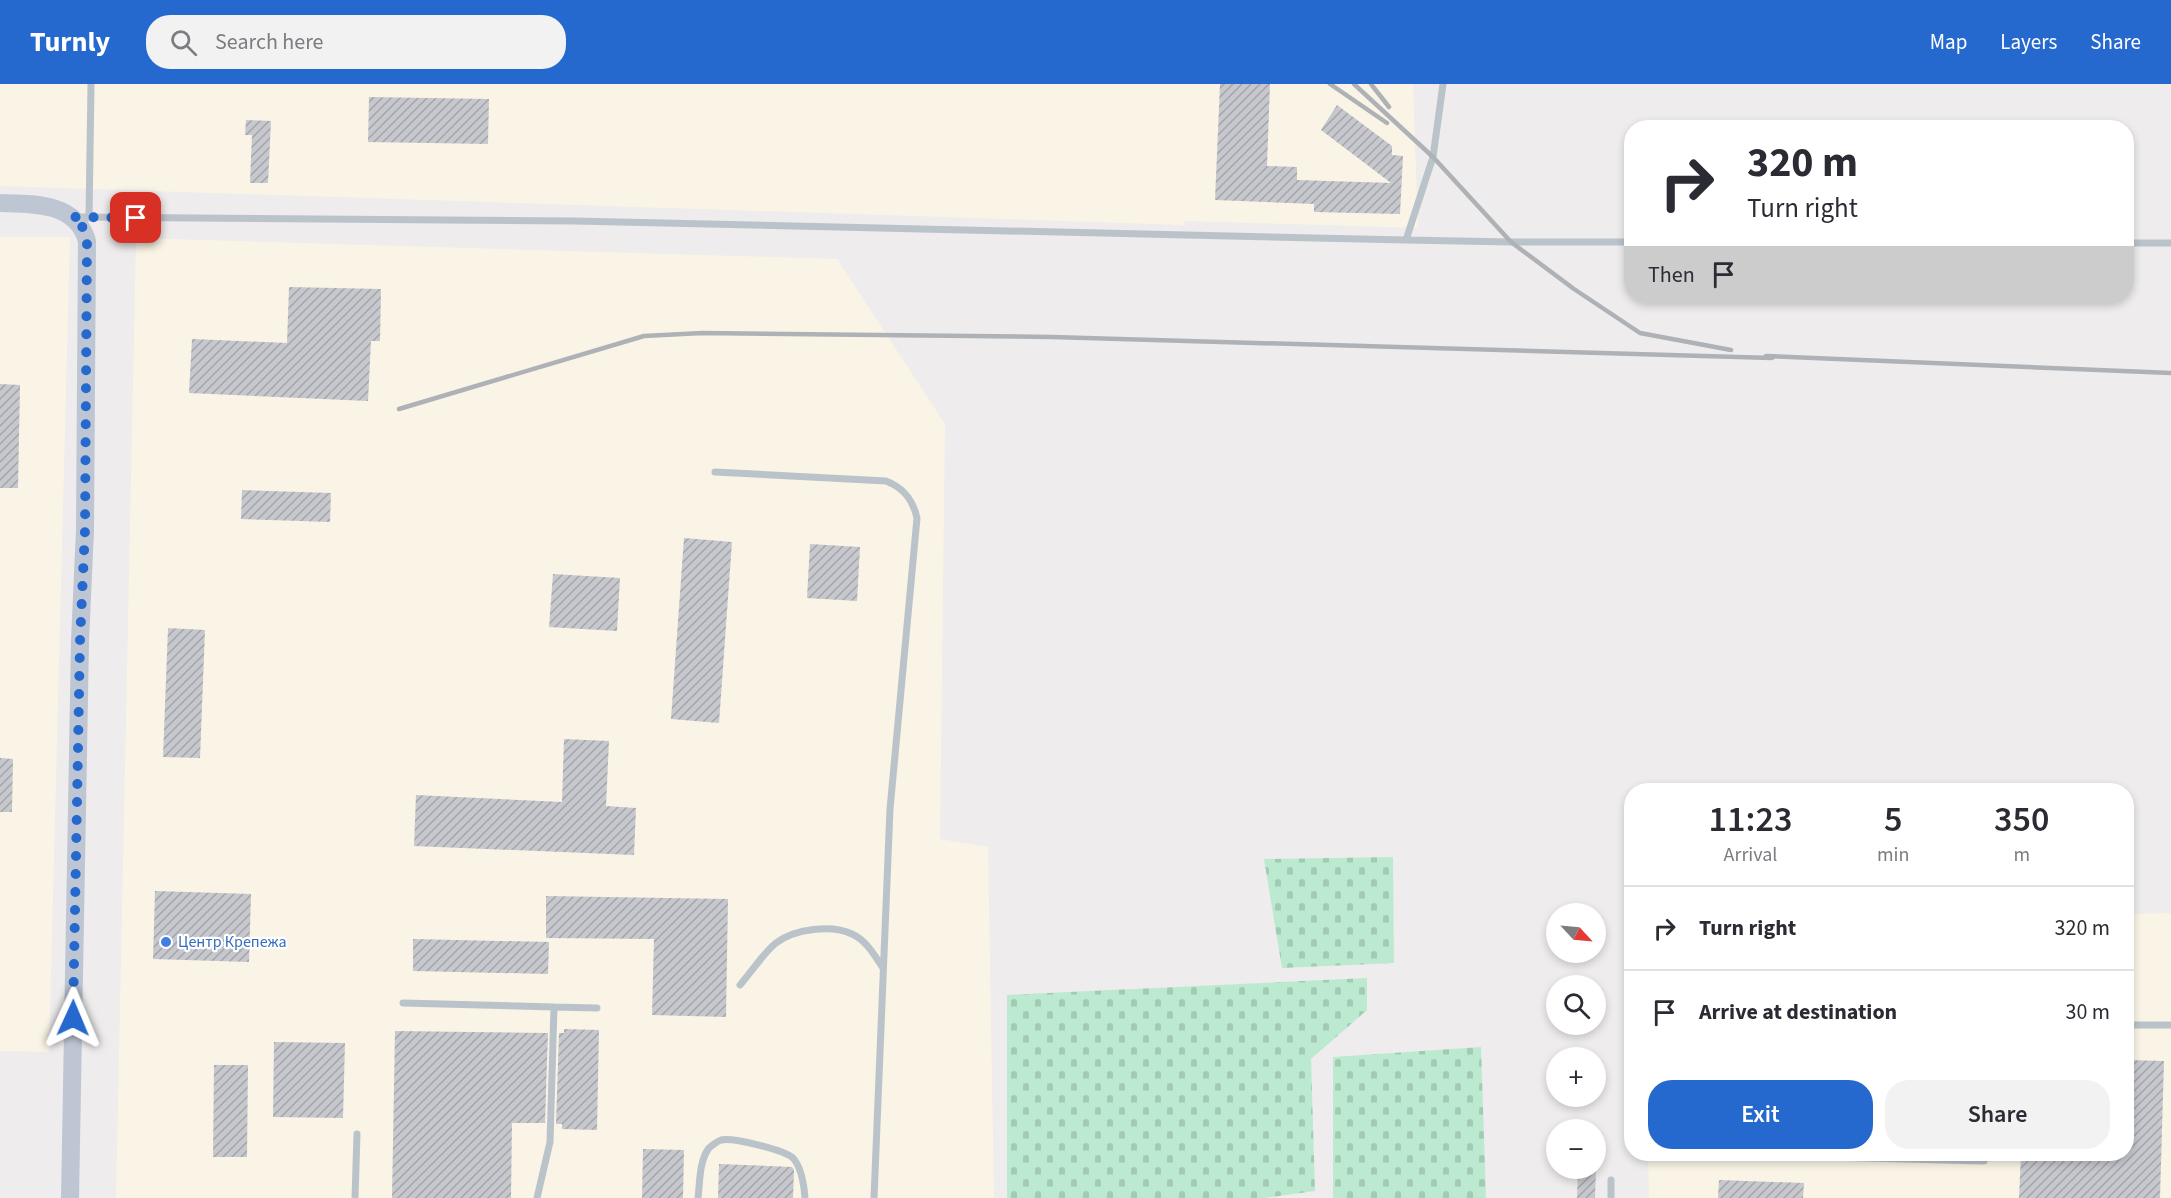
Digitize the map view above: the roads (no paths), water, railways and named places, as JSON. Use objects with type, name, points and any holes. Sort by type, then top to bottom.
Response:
[{"type":"street","points":[[0,203],[44,205],[81,218],[87,241],[87,359],[70,1198]]},
{"type":"lane","points":[[91,84],[81,218],[586,221],[1406,240],[1624,242]]},
{"type":"lane","points":[[1406,240],[1433,157],[1443,84]]},
{"type":"lane","points":[[2134,243],[2171,243]]},
{"type":"lane","points":[[715,472],[886,482],[894,484],[908,495],[917,518],[890,809],[874,1198]]},
{"type":"lane","points":[[740,985],[777,942],[807,930],[833,928],[853,934],[867,945],[883,968]]},
{"type":"lane","points":[[403,1004],[597,1008]]},
{"type":"lane","points":[[537,1198],[550,1142],[554,1007]]},
{"type":"lane","points":[[2134,1025],[2171,1025]]},
{"type":"lane","points":[[355,1198],[357,1134]]},
{"type":"lane","points":[[698,1198],[703,1160],[710,1147],[721,1140],[744,1142],[778,1150],[793,1159],[803,1178],[805,1198]]},
{"type":"lane","points":[[1611,1180],[1611,1198]]},
{"type":"railway","points":[[1330,84],[1387,123]]},
{"type":"railway","points":[[1354,84],[1433,157],[1511,242],[1574,289],[1640,333],[1731,350]]},
{"type":"railway","points":[[1371,84],[1389,107]]},
{"type":"railway","points":[[399,409],[644,336],[702,333],[1052,337],[1772,358]]},
{"type":"railway","points":[[1766,356],[2171,373]]},
{"type":"place","name":"Центр Крепежа","points":[[166,942]]}]
